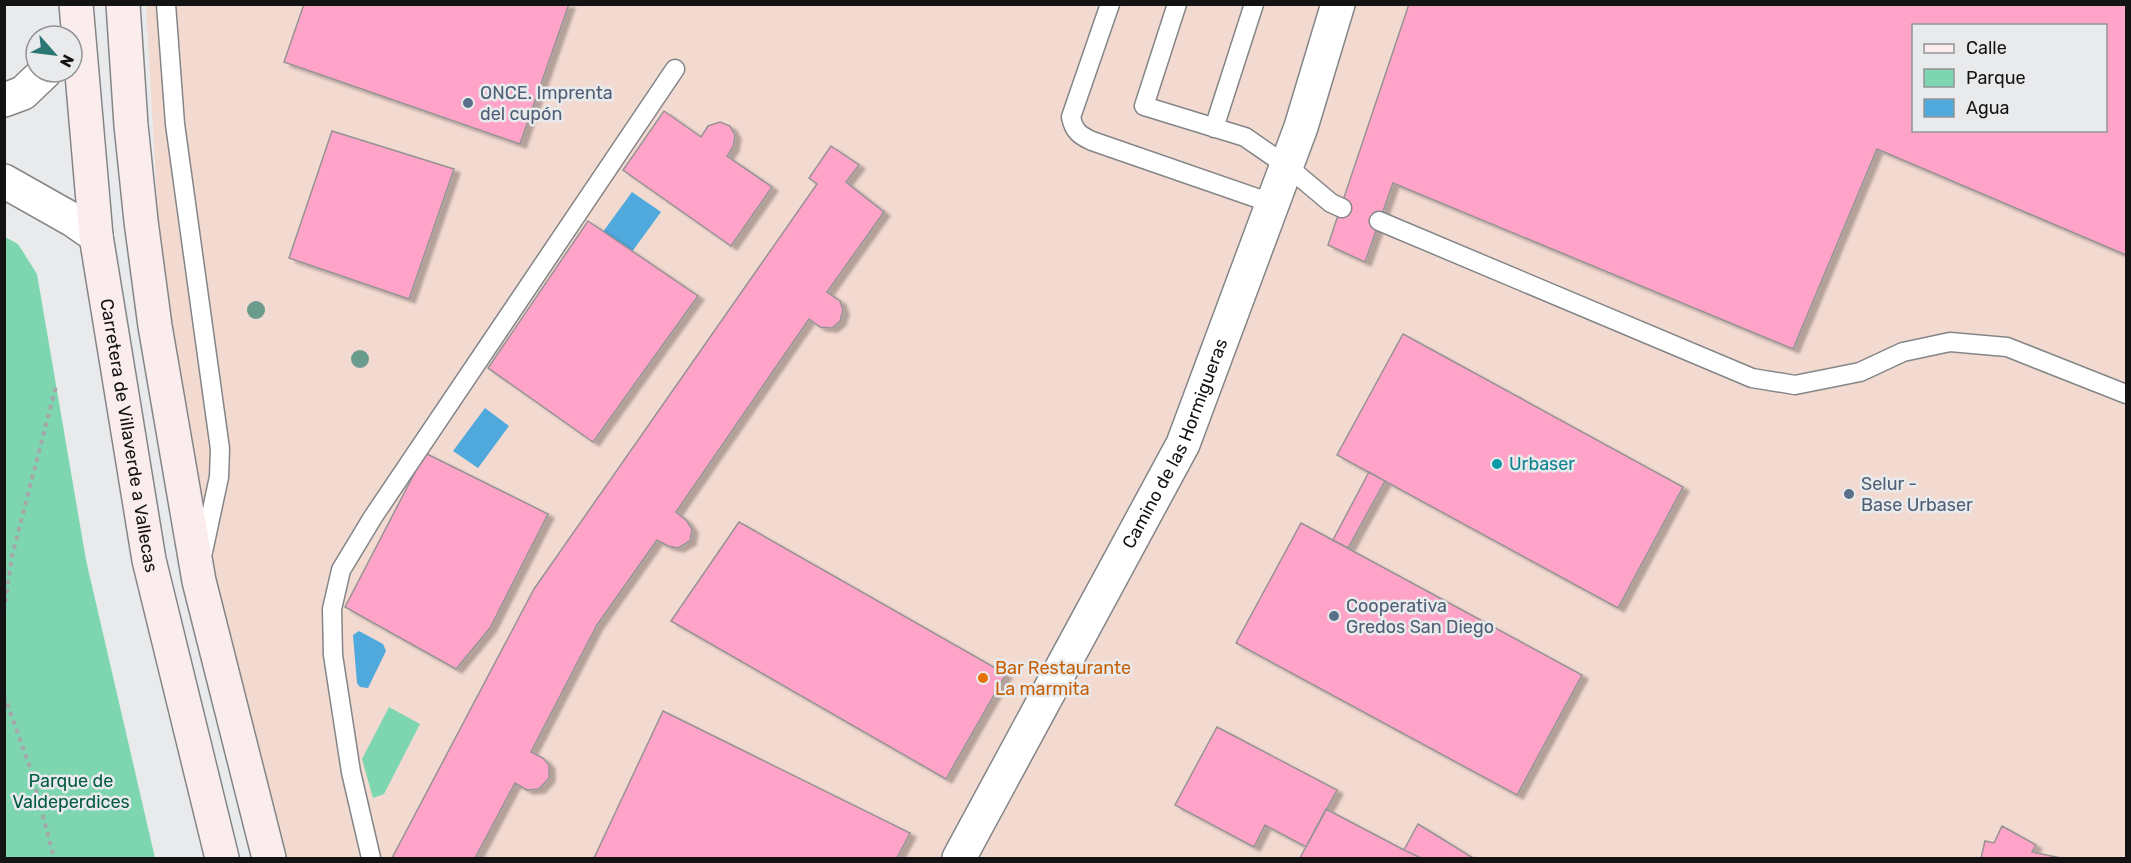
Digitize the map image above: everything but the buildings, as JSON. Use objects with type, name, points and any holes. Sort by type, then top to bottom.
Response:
[{"type":"main road","points":[[123,4],[131,125],[155,326],[199,581],[269,858]]},
{"type":"main road","name":"Carretera de Villaverde a Vallecas","points":[[73,20],[96,236],[149,560],[222,858]]},
{"type":"street","name":"Camino de las Hormigueras","points":[[958,858],[1183,444],[1301,128],[1338,4]]},
{"type":"street","points":[[4,100],[22,93],[32,84]]},
{"type":"street","points":[[4,181],[73,220],[96,236]]},
{"type":"lane","points":[[166,4],[175,124],[220,449],[219,477],[207,525],[199,581]]},
{"type":"lane","points":[[1110,4],[1071,117],[1073,129],[1080,136],[1092,141],[1274,204]]},
{"type":"lane","points":[[1177,4],[1144,106],[1245,137],[1287,166],[1331,203],[1342,208]]},
{"type":"lane","points":[[1214,128],[1254,4]]},
{"type":"lane","points":[[371,858],[351,772],[333,655],[332,609],[341,570],[373,517],[675,69]]},
{"type":"lane","points":[[1379,221],[1752,378],[1795,385],[1860,372],[1903,352],[1950,342],[2007,347],[2127,394]]},
{"type":"path","points":[[4,611],[12,556],[56,386]]},
{"type":"path","points":[[4,695],[31,770],[54,858]]},
{"type":"shaded area","points":[[146,5],[2126,5],[2126,858],[269,858],[199,581],[159,236]]},
{"type":"green space","name":"Parque de Valdeperdices","points":[[5,237],[18,244],[37,274],[86,560],[155,858],[5,858]]},
{"type":"green space","points":[[389,707],[420,724],[384,794],[373,798],[362,759]]},
{"type":"water","points":[[632,192],[661,212],[626,260],[597,240]]},
{"type":"water","points":[[485,408],[509,426],[478,468],[453,451]]},
{"type":"water","points":[[359,631],[383,644],[386,651],[368,688],[360,687],[357,683],[353,635]]},
{"type":"place","name":"ONCE. Imprenta del cupón","points":[[468,103]]},
{"type":"place","name":"Urbaser","points":[[1497,464]]},
{"type":"place","name":"Selur - Base Urbaser","points":[[1849,494]]},
{"type":"place","name":"Cooperativa Gredos San Diego","points":[[1334,616]]},
{"type":"place","name":"Bar Restaurante La marmita","points":[[983,678]]}]
